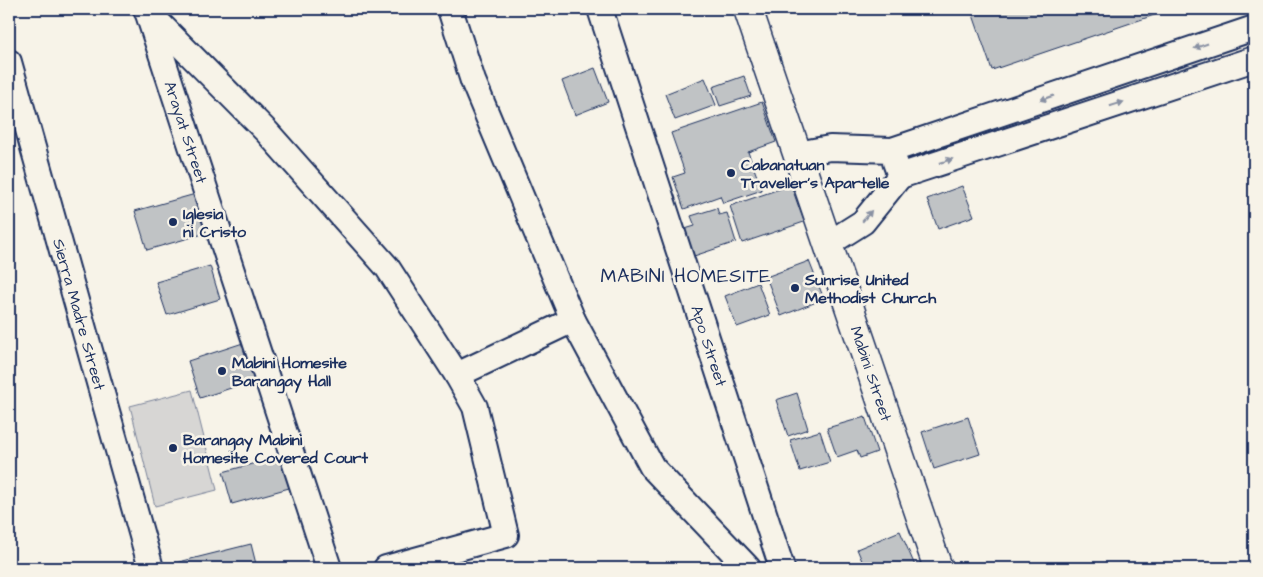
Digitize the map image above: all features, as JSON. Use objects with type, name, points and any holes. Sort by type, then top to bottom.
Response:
[{"type":"main road","name":"Mabini Street","points":[[748,9],[938,568]]},
{"type":"street","points":[[146,9],[267,132],[387,267],[457,375],[475,407],[506,535],[386,568]]},
{"type":"street","name":"Arayat Street","points":[[146,9],[329,568]]},
{"type":"street","points":[[450,9],[473,81],[572,320],[652,467],[748,568]]},
{"type":"street","name":"Apo Street","points":[[600,9],[782,568]]},
{"type":"street","points":[[797,154],[830,148],[892,150],[1254,28]]},
{"type":"street","points":[[828,244],[863,222],[900,176],[1254,59]]},
{"type":"street","name":"Sierra Madre Street","points":[[9,62],[151,568]]},
{"type":"street","points":[[892,150],[900,176]]},
{"type":"street","points":[[457,375],[572,320]]},
{"type":"shaded area","name":"Barangay Mabini Homesite Covered Court","points":[[192,390],[217,490],[155,506],[130,406]]},
{"type":"building","points":[[971,9],[1172,9],[992,70]]},
{"type":"building","points":[[595,68],[608,102],[575,115],[562,81]]},
{"type":"building","points":[[744,76],[751,96],[720,106],[713,87]]},
{"type":"building","points":[[705,78],[716,105],[675,120],[665,94]]},
{"type":"building","points":[[762,102],[776,142],[748,152],[762,190],[723,203],[720,196],[684,209],[673,177],[685,173],[671,133]]},
{"type":"building","points":[[791,185],[804,222],[742,243],[730,206]]},
{"type":"building","points":[[962,186],[974,216],[938,229],[927,199]]},
{"type":"building","name":"Iglesia ni Cristo","points":[[199,193],[210,232],[147,250],[135,211]]},
{"type":"building","points":[[717,208],[719,215],[727,213],[736,242],[694,256],[685,229],[695,226],[691,216]]},
{"type":"building","name":"Sunrise United Methodist Church","points":[[809,261],[824,299],[781,316],[766,277]]},
{"type":"building","points":[[210,266],[220,299],[167,315],[156,282]]},
{"type":"building","points":[[758,283],[770,315],[737,327],[725,296]]},
{"type":"building","name":"Mabini Homesite Barangay Hall","points":[[243,343],[256,380],[200,398],[188,361]]},
{"type":"building","points":[[797,393],[808,429],[788,436],[776,400]]},
{"type":"building","points":[[865,417],[877,452],[860,458],[857,450],[837,457],[827,428]]},
{"type":"building","points":[[968,417],[980,454],[934,469],[922,432]]},
{"type":"building","points":[[820,431],[830,462],[800,471],[790,440]]},
{"type":"building","points":[[281,456],[289,488],[232,504],[223,472]]},
{"type":"building","points":[[900,531],[916,568],[865,568],[857,549]]},
{"type":"building","points":[[251,544],[257,568],[172,568],[171,564]]},
{"type":"place","name":"Cabanatuan Traveller's Apartelle","points":[[731,173]]},
{"type":"place","name":"Iglesia ni Cristo","points":[[173,222]]},
{"type":"place","name":"Sunrise United Methodist Church","points":[[795,288]]},
{"type":"place","name":"Mabini Homesite Barangay Hall","points":[[222,371]]},
{"type":"place","name":"Barangay Mabini Homesite Covered Court","points":[[173,448]]},
{"type":"district","name":"MABINI HOMESITE","points":[[686,275]]}]
